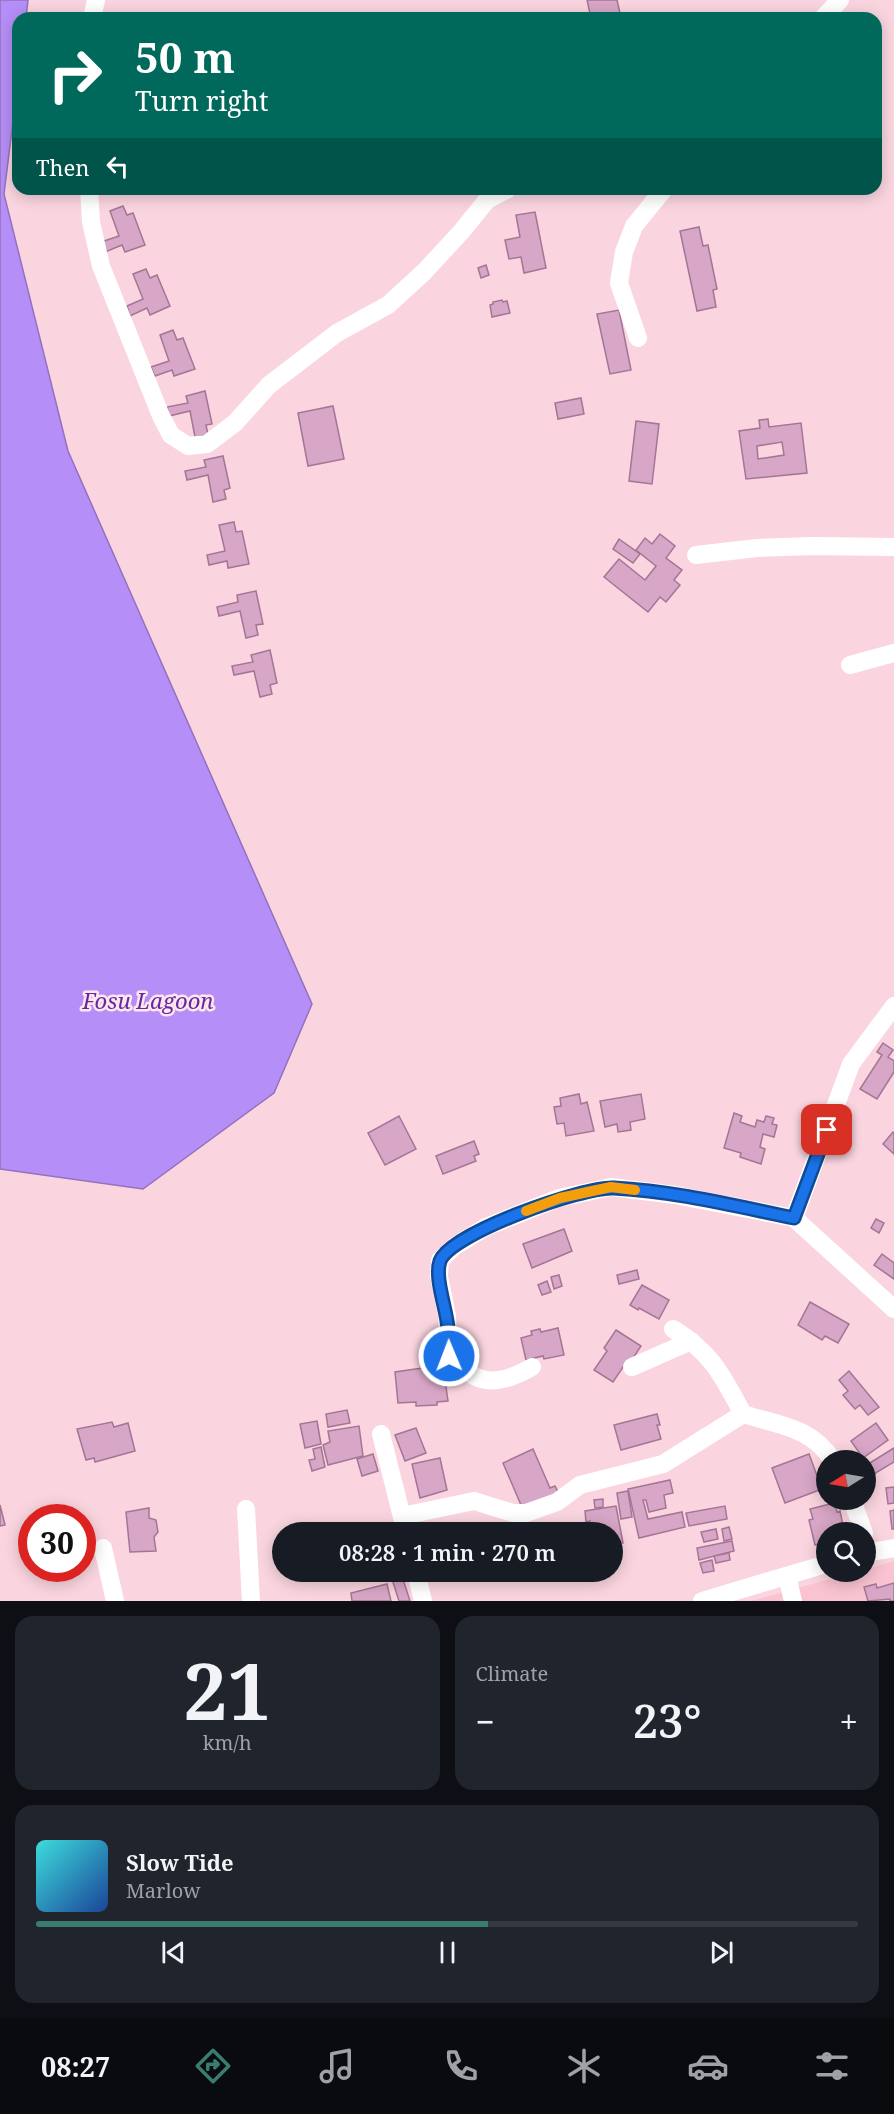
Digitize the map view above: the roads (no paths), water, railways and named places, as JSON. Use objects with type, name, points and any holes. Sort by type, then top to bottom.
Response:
[{"type":"street","points":[[829,12],[840,0]]},
{"type":"street","points":[[89,195],[91,222],[101,266],[161,416],[171,435],[188,446],[207,444],[235,423],[269,385],[337,333],[388,305],[424,272],[461,232],[486,200],[496,195]]},
{"type":"street","points":[[638,338],[619,283],[624,252],[634,226],[659,195]]},
{"type":"street","points":[[696,555],[757,548],[894,547]]},
{"type":"street","points":[[850,664],[894,653]]},
{"type":"street","points":[[794,1218],[851,1064],[894,1006]]},
{"type":"street","points":[[531,1367],[512,1378],[498,1381],[484,1380],[466,1372],[449,1356],[447,1316],[439,1275],[440,1260],[455,1246],[486,1227],[560,1198],[611,1187],[675,1195],[794,1218],[894,1309]]},
{"type":"street","points":[[673,1329],[691,1341],[712,1361],[743,1414],[799,1430],[817,1442],[824,1450]]},
{"type":"street","points":[[632,1368],[691,1341]]},
{"type":"street","points":[[413,1522],[474,1501],[513,1513],[526,1513],[557,1502],[580,1485],[663,1464],[743,1414]]},
{"type":"street","points":[[381,1434],[403,1522]]},
{"type":"street","points":[[246,1509],[251,1601]]},
{"type":"street","points":[[103,1548],[115,1601]]},
{"type":"street","points":[[876,1549],[893,1552]]},
{"type":"street","points":[[702,1601],[816,1567]]},
{"type":"street","points":[[787,1576],[793,1601]]},
{"type":"street","points":[[418,1582],[423,1601]]},
{"type":"water","name":"Fosu Lagoon","points":[[0,0],[28,0],[27,12],[12,12],[12,130],[4,194],[68,451],[312,1004],[274,1093],[143,1189],[0,1169]]}]
